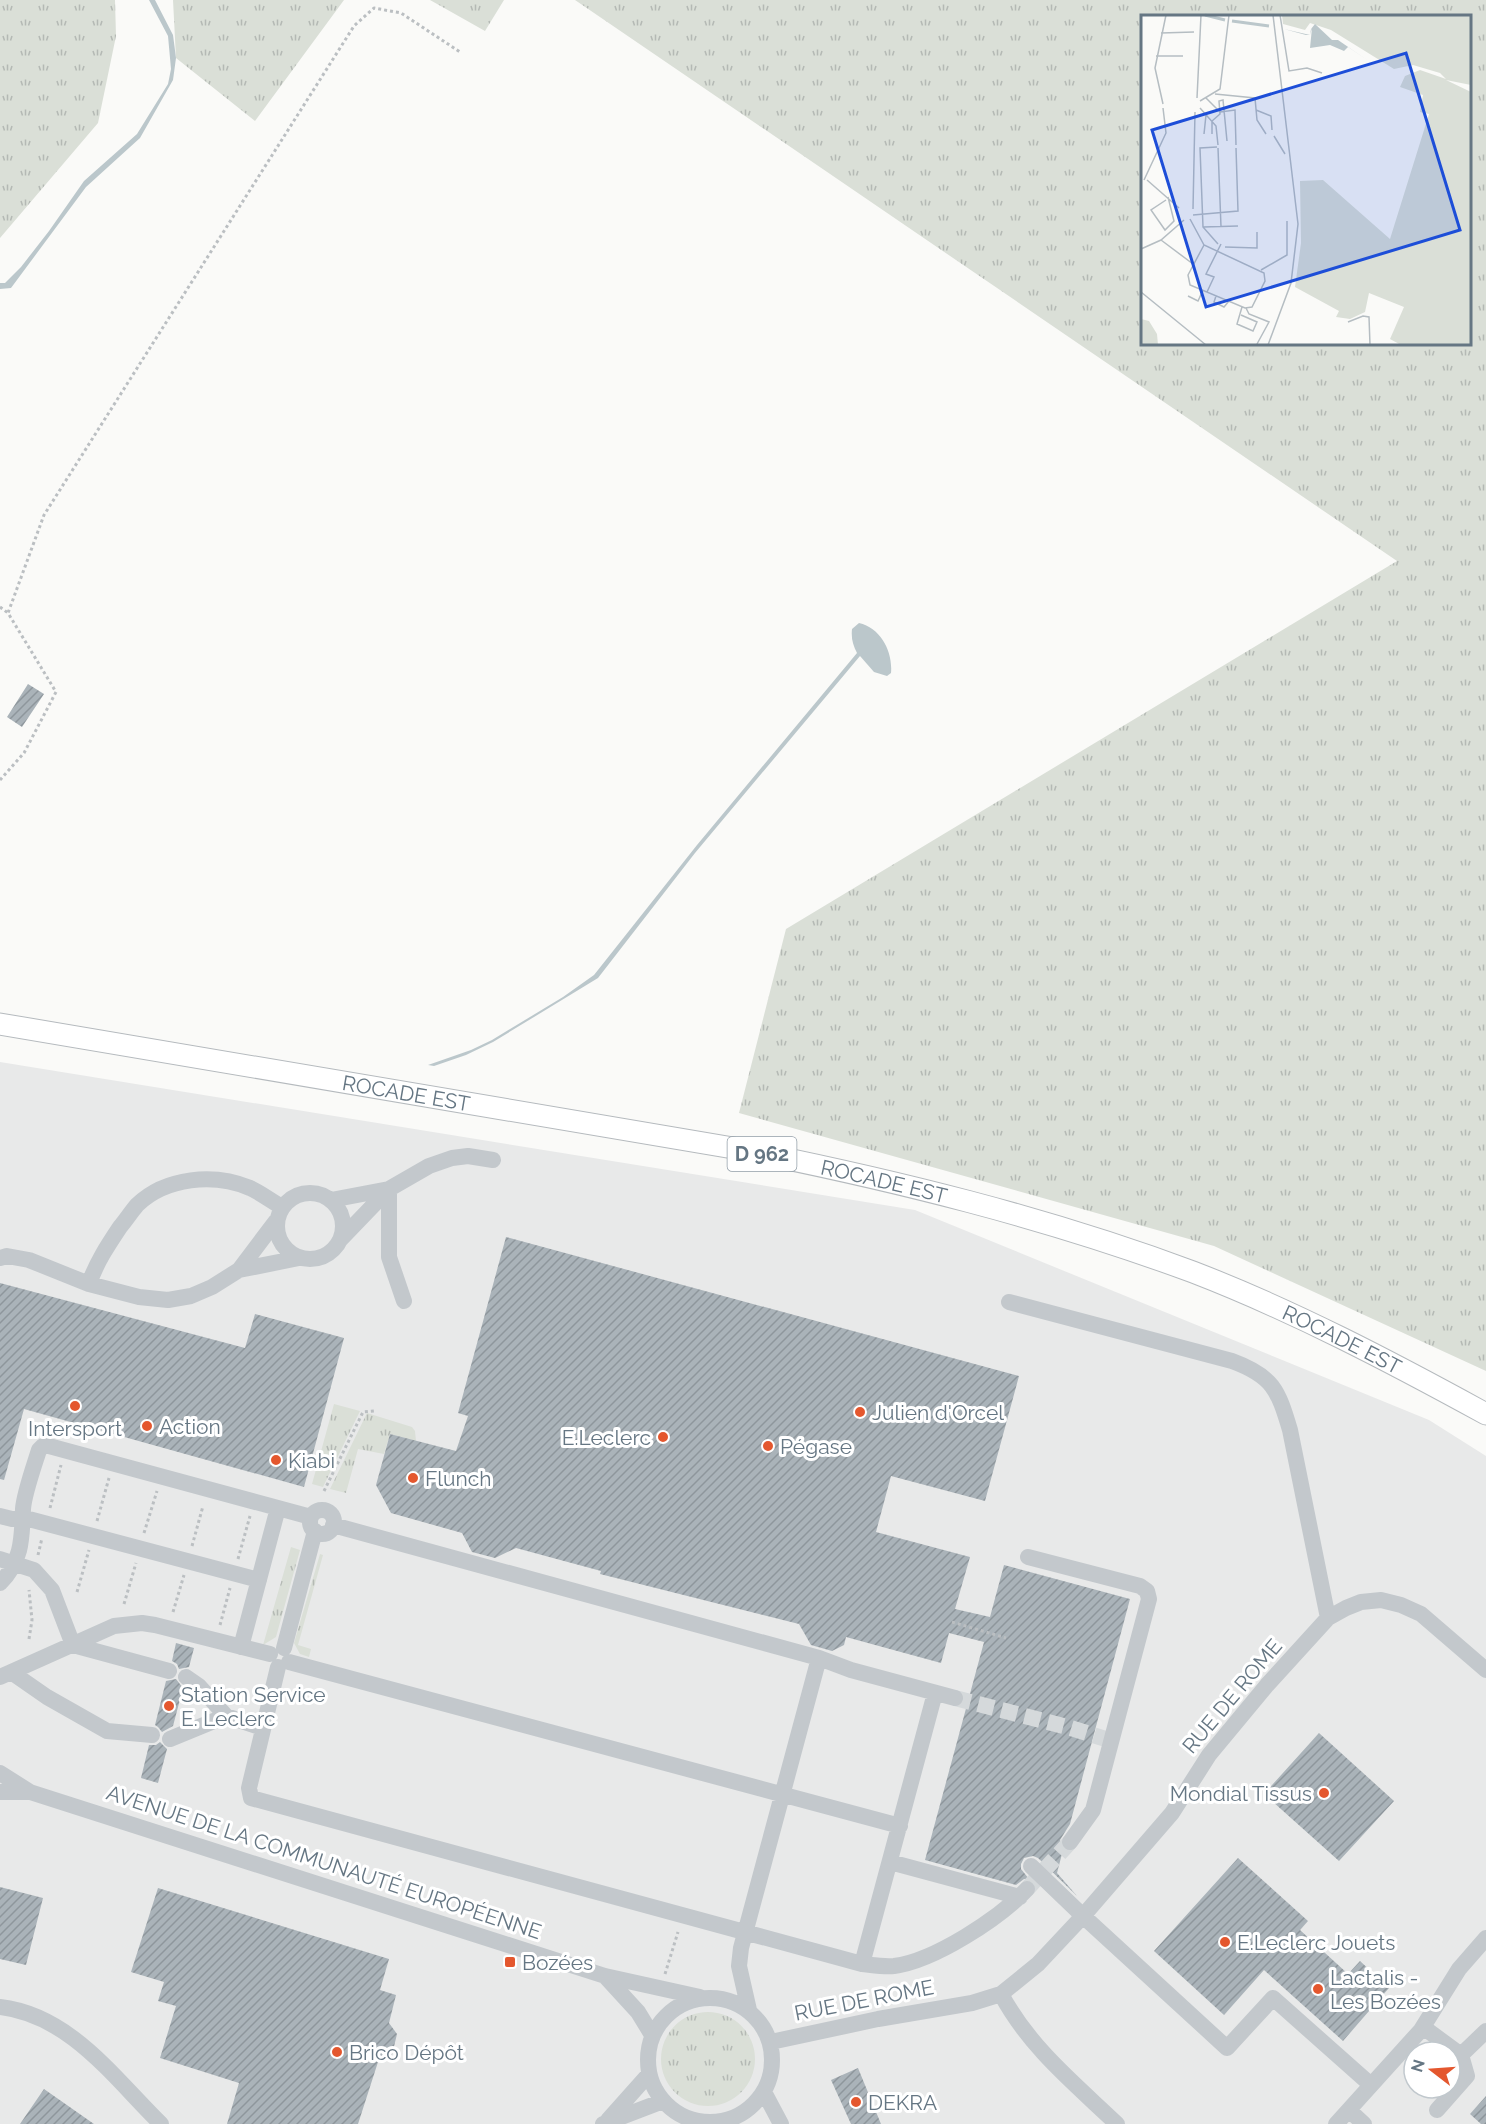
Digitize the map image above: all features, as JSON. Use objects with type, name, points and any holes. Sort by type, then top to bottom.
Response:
[{"type":"main road","name":"ROCADE EST","points":[[0,1024],[739,1149],[841,1169],[954,1196],[1060,1226],[1194,1273],[1322,1328],[1486,1414]]},
{"type":"street","points":[[89,1284],[93,1270],[108,1244],[138,1205],[174,1183],[196,1180],[227,1181],[249,1188],[279,1214],[279,1240],[284,1248],[299,1258],[307,1260],[330,1253],[389,1189],[429,1166],[452,1158],[468,1156],[493,1160]]},
{"type":"street","points":[[331,1200],[389,1189]]},
{"type":"street","points":[[389,1189],[389,1257],[404,1301]]},
{"type":"street","points":[[239,1270],[279,1214],[296,1196],[305,1193],[323,1195],[331,1200],[341,1214],[343,1223],[340,1240]]},
{"type":"street","points":[[0,1258],[7,1256],[29,1260],[89,1284],[139,1297],[168,1300],[191,1296],[239,1270],[299,1258]]},
{"type":"street","points":[[1009,1302],[1232,1361],[1260,1373],[1270,1382],[1281,1401],[1290,1430],[1328,1618]]},
{"type":"street","points":[[0,1582],[25,1518],[23,1509],[39,1450],[43,1446],[49,1446],[278,1508],[313,1524],[325,1533],[333,1525],[819,1658],[851,1670],[955,1698]]},
{"type":"street","points":[[241,1647],[278,1508]]},
{"type":"street","points":[[0,1516],[12,1519],[25,1518],[259,1580]]},
{"type":"street","points":[[313,1524],[249,1788],[251,1798],[862,1964],[894,1966],[927,1957],[972,1932],[1003,1911],[1023,1893],[890,1862]]},
{"type":"street","points":[[1028,1557],[1140,1586],[1147,1592],[1149,1599],[1093,1810],[1070,1842]]},
{"type":"street","points":[[8,1561],[34,1570],[52,1590],[73,1645]]},
{"type":"street","name":"RUE DE ROME","points":[[771,2042],[878,2019],[972,2003],[1001,1994],[1038,1964],[1083,1916],[1172,1813],[1209,1755],[1267,1685],[1328,1618],[1361,1602],[1381,1600],[1401,1605],[1421,1614],[1486,1670]]},
{"type":"street","points":[[5,1675],[114,1626],[142,1623],[155,1625],[900,1826]]},
{"type":"street","points":[[73,1645],[169,1671]]},
{"type":"street","points":[[749,2010],[739,1966],[741,1948],[819,1658]]},
{"type":"street","points":[[5,1675],[107,1731],[152,1735]]},
{"type":"street","points":[[186,1677],[199,1686],[226,1716],[263,1728]]},
{"type":"street","points":[[862,1964],[935,1693]]},
{"type":"street","points":[[170,1739],[226,1716]]},
{"type":"street","name":"AVENUE DE LA COMMUNAUTÉ EUROPÉENNE","points":[[0,1773],[30,1792],[604,1976],[700,1997]]},
{"type":"street","name":"AVENUE DE LA COMMUNAUTÉ EUROPÉENNE","points":[[0,1792],[30,1792]]},
{"type":"street","points":[[1031,1866],[1227,2048],[1273,1998],[1371,2085]]},
{"type":"street","points":[[1336,2124],[1423,2027],[1459,1969],[1486,1938]]},
{"type":"street","name":"AVENUE DE LA COMMUNAUTÉ EUROPÉENNE","points":[[604,1976],[638,2012],[652,2035]]},
{"type":"street","points":[[1001,1994],[1014,2018],[1035,2046],[1117,2124]]},
{"type":"street","points":[[700,1997],[717,1997],[734,2001],[749,2010],[762,2024],[771,2042],[773,2059],[771,2076],[764,2092],[753,2105],[727,2123],[691,2120],[676,2112],[663,2101],[654,2088],[649,2074],[648,2054],[652,2035],[664,2018],[680,2004],[700,1997]]},
{"type":"street","points":[[0,2007],[32,2015],[58,2027],[86,2048],[161,2124]]},
{"type":"street","points":[[1423,2027],[1441,2040]]},
{"type":"street","points":[[1462,2054],[1486,2031]]},
{"type":"street","points":[[1462,2058],[1467,2076],[1462,2082]]},
{"type":"street","points":[[604,2123],[649,2074]]},
{"type":"street","points":[[764,2092],[781,2124]]},
{"type":"street","points":[[1437,2110],[1446,2100]]},
{"type":"street","points":[[604,2123],[663,2101]]},
{"type":"street","points":[[1349,2110],[1364,2124]]},
{"type":"path","points":[[8,613],[45,515],[354,26],[374,8],[401,13],[460,51]]},
{"type":"path","points":[[0,607],[8,613],[56,692],[24,753],[0,780]]},
{"type":"path","points":[[324,1491],[363,1412],[374,1411]]},
{"type":"path","points":[[29,1639],[32,1620],[29,1592],[66,1450]]},
{"type":"path","points":[[952,1622],[1006,1638]]},
{"type":"path","points":[[658,1989],[667,1969],[683,1916]]},
{"type":"shaded area","points":[[149,0],[155,0],[173,35],[176,58],[173,80],[140,138],[86,187],[11,288],[0,289],[0,283],[5,283],[21,267],[84,181],[137,134],[168,84],[171,69],[168,36]]},
{"type":"shaded area","points":[[859,623],[874,630],[884,642],[890,657],[891,673],[887,676],[874,672],[860,656],[695,853],[598,978],[493,1042],[466,1055],[434,1066],[428,1065],[492,1040],[563,997],[594,975],[697,845],[857,653],[852,629]]},
{"type":"shaded area","points":[[0,1062],[915,1210],[1429,1420],[1486,1456],[1486,2124],[0,2124]]},
{"type":"green space","points":[[0,0],[115,0],[116,36],[98,123],[0,238]]},
{"type":"green space","points":[[173,0],[344,0],[255,121],[176,58]]},
{"type":"green space","points":[[430,0],[504,0],[485,31]]},
{"type":"green space","points":[[575,0],[1486,0],[1486,1371],[1214,1246],[739,1113],[786,929],[1397,561]]},
{"type":"green space","points":[[334,1404],[360,1411],[323,1487],[312,1484]]},
{"type":"green space","points":[[367,1413],[412,1427],[416,1441],[390,1434],[384,1454],[358,1449],[346,1493],[330,1489]]},
{"type":"green space","points":[[291,1547],[300,1550],[276,1637],[263,1645]]},
{"type":"green space","points":[[320,1554],[323,1555],[298,1645],[311,1649],[309,1657],[300,1654],[294,1643]]},
{"type":"green space","points":[[708,2012],[726,2016],[741,2026],[751,2041],[755,2059],[751,2077],[741,2092],[726,2102],[708,2106],[690,2102],[675,2092],[665,2077],[661,2059],[665,2041],[675,2026],[690,2016]]},
{"type":"building","points":[[28,684],[44,694],[22,727],[7,717]]},
{"type":"building","name":"Pégase","points":[[506,1237],[1019,1376],[985,1501],[891,1476],[876,1532],[970,1557],[955,1609],[990,1617],[1004,1565],[1130,1599],[1070,1824],[1060,1840],[1063,1850],[1057,1873],[1077,1896],[1038,1858],[1033,1856],[1024,1858],[1021,1864],[1021,1869],[1029,1879],[1024,1879],[1016,1885],[925,1860],[984,1642],[949,1633],[941,1663],[846,1637],[844,1645],[832,1651],[811,1645],[799,1624],[600,1574],[601,1571],[516,1548],[495,1558],[472,1552],[462,1533],[391,1513],[376,1485],[390,1434],[456,1451],[468,1416],[458,1413]]},
{"type":"building","points":[[0,1283],[245,1348],[255,1314],[344,1338],[304,1487],[24,1409],[4,1480],[0,1479]]},
{"type":"building","points":[[176,1643],[194,1648],[189,1667],[179,1669],[172,1661]]},
{"type":"building","points":[[176,1679],[183,1688],[173,1726],[162,1732],[155,1725],[166,1681]]},
{"type":"building","points":[[1319,1733],[1394,1801],[1339,1861],[1264,1794]]},
{"type":"building","points":[[160,1742],[167,1749],[158,1783],[141,1778],[149,1745],[156,1745]]},
{"type":"building","points":[[1238,1858],[1308,1921],[1300,1930],[1348,1974],[1360,1961],[1389,1988],[1343,2041],[1264,1970],[1224,2015],[1154,1951]]},
{"type":"building","points":[[0,1887],[43,1898],[26,1965],[0,1959]]},
{"type":"building","points":[[158,1888],[389,1959],[380,1990],[396,1995],[389,2023],[397,2034],[392,2055],[378,2062],[358,2124],[227,2124],[239,2083],[160,2058],[176,2006],[158,2001],[164,1982],[131,1972]]},
{"type":"building","name":"DEKRA","points":[[858,2068],[881,2124],[851,2124],[831,2080]]},
{"type":"building","points":[[44,2089],[94,2124],[20,2124]]},
{"type":"building","points":[[1486,2096],[1486,2124],[1481,2124],[1470,2114]]},
{"type":"tunnel","points":[[955,1698],[1112,1741]]},
{"type":"tunnel","points":[[1027,1889],[1070,1842]]},
{"type":"place","name":"Intersport","points":[[75,1406]]},
{"type":"place","name":"Julien d'Orcel","points":[[860,1412]]},
{"type":"place","name":"Action","points":[[147,1426]]},
{"type":"place","name":"E.Leclerc","points":[[663,1437]]},
{"type":"place","name":"Pégase","points":[[768,1446]]},
{"type":"place","name":"Kiabi","points":[[276,1460]]},
{"type":"place","name":"Flunch","points":[[413,1478]]},
{"type":"place","name":"Station Service E. Leclerc","points":[[169,1706]]},
{"type":"place","name":"Mondial Tissus","points":[[1324,1793]]},
{"type":"place","name":"E.Leclerc Jouets","points":[[1225,1942]]},
{"type":"place","name":"Bozées","points":[[510,1962]]},
{"type":"place","name":"Lactalis - Les Bozées","points":[[1318,1989]]},
{"type":"place","name":"Brico Dépôt","points":[[337,2052]]},
{"type":"place","name":"DEKRA","points":[[856,2102]]}]
